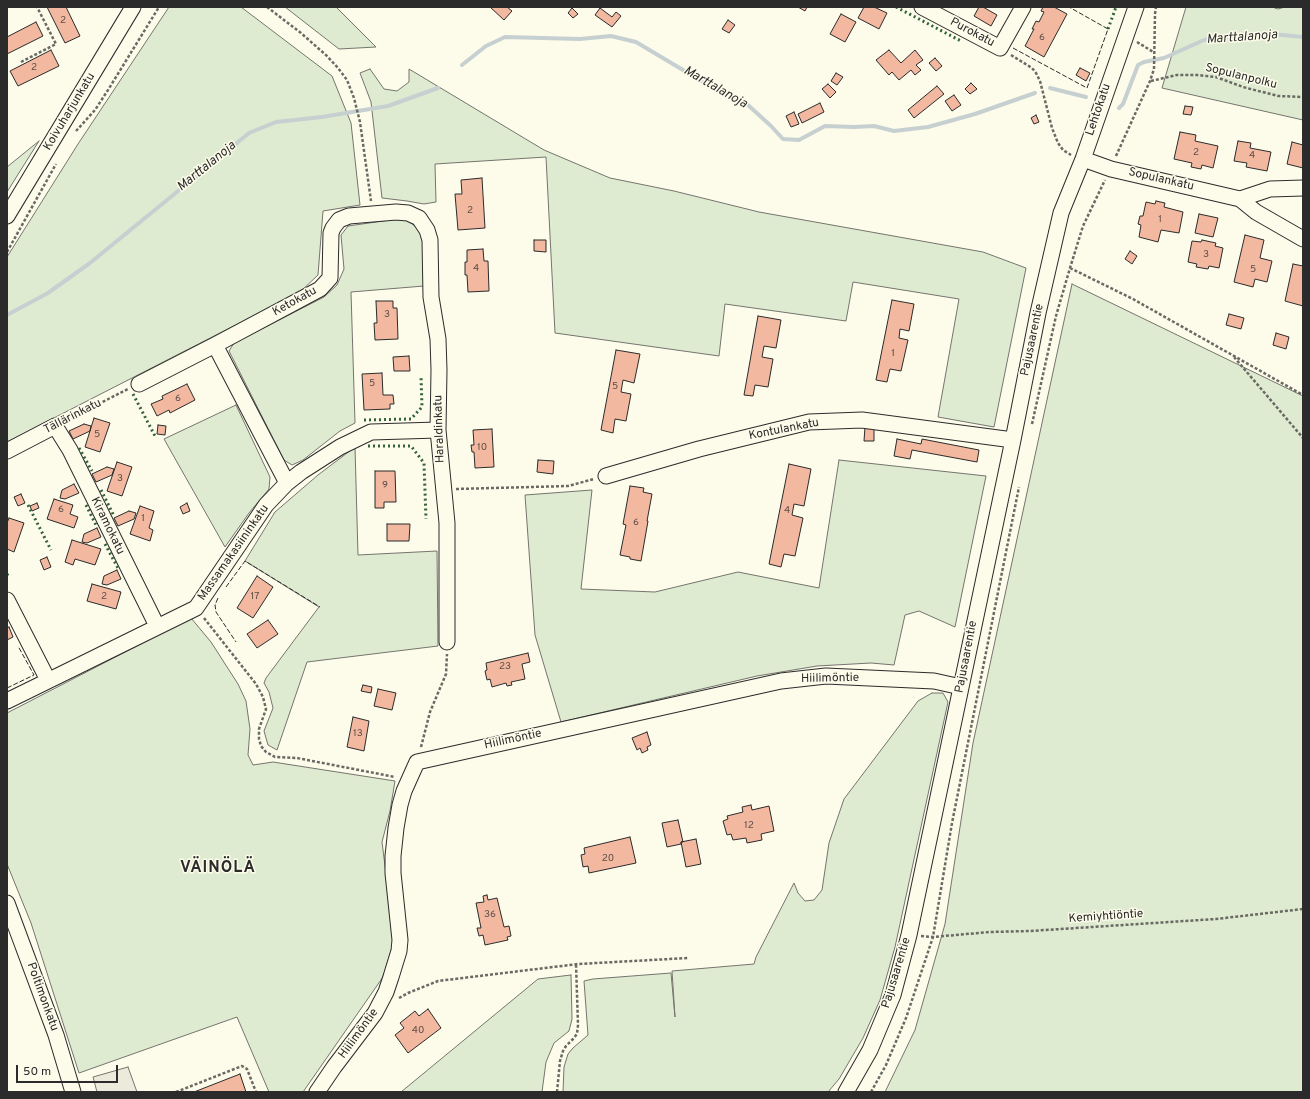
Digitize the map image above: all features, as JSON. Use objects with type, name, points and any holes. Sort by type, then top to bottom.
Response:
[{"type":"street","name":"Koivuharjunkatu","points":[[7,216],[133,7]]},
{"type":"street","name":"Purokatu","points":[[922,7],[1000,48]]},
{"type":"street","points":[[1000,48],[1023,7]]},
{"type":"street","name":"Lehtokatu","points":[[1061,213],[1083,159],[1136,7]]},
{"type":"street","name":"Sopulankatu","points":[[1083,159],[1110,169],[1240,198],[1256,212],[1303,239]]},
{"type":"street","name":"Sopulankatu","points":[[1240,198],[1270,189],[1303,188]]},
{"type":"street","name":"Ketokatu","points":[[139,384],[320,289],[330,278],[330,240],[333,228],[339,220],[344,217],[373,213],[408,213],[419,218]]},
{"type":"street","name":"Pajusaarentie","points":[[846,1092],[870,1050],[893,995],[909,935],[1013,440],[1038,313],[1061,213]]},
{"type":"street","name":"Haraldinkatu","points":[[419,218],[427,230],[430,240],[430,283],[438,339],[438,430],[447,523],[447,642]]},
{"type":"street","points":[[215,345],[287,483]]},
{"type":"street","name":"Kontulankatu","points":[[606,476],[699,449],[809,422],[862,420],[1013,440]]},
{"type":"street","name":"Tällärinkatu","points":[[7,451],[55,426]]},
{"type":"street","name":"Kiramokatu","points":[[55,426],[70,450],[157,626]]},
{"type":"street","name":"Massamakasiininkatu","points":[[7,700],[196,608],[266,505],[287,483],[301,472],[340,447],[364,434],[377,432],[438,430]]},
{"type":"street","points":[[7,600],[48,680]]},
{"type":"street","name":"Hiilimöntie","points":[[317,1092],[375,1013],[386,992],[393,971],[399,951],[400,940],[393,873],[393,856],[400,805],[417,762],[781,681],[826,676],[934,681],[961,687]]},
{"type":"street","name":"Poltimonkatu","points":[[7,903],[56,1035],[72,1092]]},
{"type":"path","points":[[21,62],[56,44],[37,7]]},
{"type":"path","points":[[72,136],[95,110],[159,7]]},
{"type":"path","points":[[267,7],[301,33],[327,56],[347,80],[354,98],[360,122],[373,213]]},
{"type":"path","points":[[1032,424],[1056,316],[1083,226],[1154,70],[1154,14],[1156,7]]},
{"type":"path","points":[[1126,38],[1139,43],[1155,54]]},
{"type":"path","points":[[1000,48],[1032,68],[1036,73],[1040,81],[1052,128],[1058,143],[1063,150],[1070,155],[1083,159]]},
{"type":"path","name":"Sopulanpolku","points":[[1150,81],[1177,76],[1197,75],[1216,77],[1243,87],[1278,96],[1303,97]]},
{"type":"path","points":[[7,252],[13,244],[58,160]]},
{"type":"path","points":[[1070,268],[1133,299],[1303,395]]},
{"type":"path","points":[[1233,355],[1303,438]]},
{"type":"path","name":"Tällärinkatu","points":[[55,426],[139,384]]},
{"type":"path","points":[[444,490],[568,486],[606,476]]},
{"type":"path","points":[[871,1092],[886,1065],[906,1018],[933,937],[952,823],[1019,487]]},
{"type":"path","points":[[196,608],[248,673],[256,684],[263,698],[266,709],[259,729],[259,739],[261,746],[266,752],[275,757],[297,758],[409,779]]},
{"type":"path","points":[[417,762],[430,712],[446,674],[447,642]]},
{"type":"path","name":"Kemiyhtiöntie","points":[[909,935],[933,937],[990,932],[1030,931],[1216,919],[1303,909]]},
{"type":"path","points":[[397,1000],[408,993],[438,981],[576,964],[688,958]]},
{"type":"path","points":[[557,1092],[562,1052],[577,1034],[576,964]]},
{"type":"path","points":[[176,1092],[242,1066],[247,1069],[256,1092]]},
{"type":"green space","points":[[169,7],[241,7],[332,76],[351,123],[360,205],[323,211],[318,275],[300,292],[7,442],[7,257],[78,144]]},
{"type":"green space","points":[[285,7],[336,7],[376,47],[339,49]]},
{"type":"green space","points":[[1186,7],[1272,7],[1278,9],[1285,7],[1303,7],[1303,120],[1162,88]]},
{"type":"green space","points":[[370,69],[384,89],[397,91],[409,82],[409,69],[544,150],[610,178],[674,191],[759,212],[983,252],[1026,268],[994,427],[938,417],[959,299],[853,282],[846,321],[725,304],[719,356],[555,333],[546,157],[435,164],[436,202],[424,204],[382,198],[371,102],[360,73]]},
{"type":"green space","points":[[39,141],[7,192],[7,167]]},
{"type":"green space","points":[[404,218],[419,229],[424,246],[424,286],[351,292],[355,423],[340,431],[303,460],[292,465],[284,460],[229,351],[234,343],[324,297],[337,285],[344,269],[341,235],[348,226]]},
{"type":"green space","points":[[1072,284],[1303,396],[1303,1092],[885,1092],[915,1030],[945,924],[973,743]]},
{"type":"green space","points":[[236,405],[270,477],[269,489],[249,513],[225,547],[164,439]]},
{"type":"green space","points":[[355,447],[358,555],[437,551],[438,646],[307,662],[277,750],[268,745],[264,731],[273,708],[269,692],[264,683],[266,678],[319,607],[245,561],[275,512],[318,475]]},
{"type":"green space","points":[[839,460],[986,476],[955,627],[919,611],[905,615],[894,665],[871,663],[817,666],[757,676],[561,722],[535,635],[525,495],[592,490],[581,589],[655,592],[738,572],[819,588]]},
{"type":"green space","points":[[191,618],[211,642],[238,684],[246,701],[250,729],[248,755],[253,765],[273,762],[395,781],[390,811],[382,842],[393,944],[383,977],[303,1092],[269,1092],[237,1017],[79,1073],[31,923],[7,864],[7,713]]},
{"type":"green space","points":[[932,693],[943,693],[948,702],[895,947],[880,1000],[863,1038],[839,1079],[828,1092],[563,1092],[564,1067],[568,1054],[588,1035],[584,981],[671,973],[675,1017],[672,971],[754,964],[756,957],[794,883],[798,893],[805,901],[814,900],[822,890],[829,843],[844,799],[918,701]]},
{"type":"green space","points":[[571,975],[572,1019],[569,1031],[554,1043],[546,1062],[542,1092],[401,1092],[538,979]]},
{"type":"shaded area","points":[[128,1067],[137,1092],[97,1092],[93,1077]]},
{"type":"building","points":[[47,7],[66,7],[80,36],[65,43]]},
{"type":"building","points":[[490,7],[507,7],[512,11],[504,20]]},
{"type":"building","points":[[798,7],[807,7],[805,11]]},
{"type":"building","points":[[864,7],[874,7],[887,13],[879,29],[858,18]]},
{"type":"building","points":[[979,7],[983,7],[997,15],[991,26],[974,16]]},
{"type":"building","points":[[1043,7],[1054,7],[1067,14],[1044,57],[1025,46],[1034,29],[1032,29],[1036,21],[1039,22],[1044,12],[1041,11]]},
{"type":"building","points":[[572,8],[578,14],[573,18],[568,13]]},
{"type":"building","points":[[600,8],[612,17],[616,12],[621,16],[612,27],[595,15]]},
{"type":"building","points":[[841,14],[856,22],[845,42],[830,34]]},
{"type":"building","points":[[728,20],[735,25],[729,33],[722,29]]},
{"type":"building","points":[[36,22],[43,36],[7,54],[7,37]]},
{"type":"building","points":[[51,50],[59,66],[18,86],[10,71]]},
{"type":"building","points":[[889,50],[901,63],[915,50],[923,60],[916,65],[921,70],[915,75],[911,70],[899,80],[892,72],[889,75],[876,60]]},
{"type":"building","points":[[935,58],[942,66],[936,71],[929,63]]},
{"type":"building","points":[[1080,68],[1090,73],[1086,81],[1076,75]]},
{"type":"building","points":[[836,73],[843,77],[837,85],[831,81]]},
{"type":"building","points":[[971,83],[977,89],[970,94],[965,89]]},
{"type":"building","points":[[828,84],[836,92],[830,98],[822,89]]},
{"type":"building","points":[[937,86],[944,94],[914,118],[908,110]]},
{"type":"building","points":[[954,95],[961,105],[952,111],[945,101]]},
{"type":"building","points":[[820,103],[824,112],[802,123],[798,114]]},
{"type":"building","points":[[1185,106],[1193,107],[1191,115],[1183,114]]},
{"type":"building","points":[[794,112],[799,124],[791,127],[786,116]]},
{"type":"building","points":[[1036,115],[1039,122],[1034,124],[1031,118]]},
{"type":"building","points":[[1180,132],[1196,135],[1195,141],[1218,146],[1213,168],[1202,165],[1201,169],[1191,167],[1192,163],[1174,159]]},
{"type":"building","points":[[1238,141],[1251,143],[1250,148],[1271,152],[1267,171],[1246,167],[1247,163],[1234,161]]},
{"type":"building","points":[[1292,142],[1303,145],[1303,168],[1287,164]]},
{"type":"building","points":[[482,178],[485,228],[458,230],[455,194],[462,194],[461,180]]},
{"type":"building","points":[[1156,201],[1165,203],[1164,207],[1183,212],[1179,233],[1161,230],[1158,242],[1139,237],[1141,225],[1138,224],[1140,216],[1143,216],[1146,202],[1155,204]]},
{"type":"building","points":[[1199,214],[1218,218],[1213,237],[1195,233]]},
{"type":"building","points":[[1245,235],[1264,240],[1260,258],[1272,261],[1267,282],[1255,279],[1253,287],[1234,282]]},
{"type":"building","points":[[534,240],[546,240],[546,252],[534,251]]},
{"type":"building","points":[[1202,240],[1216,243],[1215,246],[1223,248],[1219,268],[1209,266],[1208,269],[1196,267],[1197,264],[1188,262],[1192,241],[1201,242]]},
{"type":"building","points":[[483,249],[484,261],[488,261],[489,291],[468,292],[467,275],[465,275],[467,250]]},
{"type":"building","points":[[1130,251],[1137,256],[1132,264],[1125,259]]},
{"type":"building","points":[[1293,264],[1303,266],[1303,306],[1285,301]]},
{"type":"building","points":[[892,300],[914,304],[909,331],[900,329],[899,338],[908,340],[901,371],[890,369],[887,382],[876,380]]},
{"type":"building","points":[[376,301],[393,301],[393,308],[397,308],[398,339],[375,340],[374,323],[377,323]]},
{"type":"building","points":[[1229,314],[1244,318],[1241,329],[1226,325]]},
{"type":"building","points":[[758,316],[781,320],[776,348],[764,346],[762,357],[773,359],[768,387],[755,385],[753,396],[744,395]]},
{"type":"building","points":[[1276,333],[1289,337],[1286,349],[1273,345]]},
{"type":"building","points":[[616,350],[640,354],[634,383],[623,380],[621,392],[631,394],[626,421],[615,419],[613,433],[601,430]]},
{"type":"building","points":[[409,356],[410,371],[394,371],[393,357]]},
{"type":"building","points":[[382,373],[383,395],[393,395],[394,404],[390,404],[390,409],[364,410],[362,374]]},
{"type":"building","points":[[187,384],[195,400],[170,413],[169,410],[157,416],[151,404],[163,399],[162,396]]},
{"type":"building","points":[[94,418],[110,423],[100,452],[85,447]]},
{"type":"building","points":[[84,424],[91,426],[90,431],[73,439],[69,431]]},
{"type":"building","points":[[158,425],[166,426],[165,435],[157,434]]},
{"type":"building","points":[[865,427],[874,427],[874,441],[864,441]]},
{"type":"building","points":[[492,429],[494,467],[475,468],[474,452],[472,452],[471,445],[474,445],[473,430]]},
{"type":"building","points":[[897,439],[921,444],[922,439],[979,450],[977,462],[912,450],[910,459],[894,456]]},
{"type":"building","points":[[538,460],[554,461],[553,474],[537,472]]},
{"type":"building","points":[[117,462],[132,467],[122,496],[107,491]]},
{"type":"building","points":[[789,464],[811,469],[804,506],[794,504],[792,515],[803,518],[795,556],[784,554],[781,567],[769,564]]},
{"type":"building","points":[[107,467],[114,469],[112,475],[96,482],[92,474]]},
{"type":"building","points":[[375,471],[395,471],[396,502],[384,502],[384,508],[375,508]]},
{"type":"building","points":[[74,484],[79,493],[65,499],[60,498],[62,490]]},
{"type":"building","points":[[630,486],[644,488],[643,492],[652,494],[641,561],[620,555],[626,525],[623,524]]},
{"type":"building","points":[[21,494],[25,503],[18,506],[14,497]]},
{"type":"building","points":[[54,499],[73,505],[70,514],[78,517],[74,528],[47,519]]},
{"type":"building","points":[[37,503],[39,508],[32,511],[30,506]]},
{"type":"building","points":[[187,503],[190,511],[183,514],[180,507]]},
{"type":"building","points":[[140,506],[154,511],[149,528],[153,530],[150,541],[130,534]]},
{"type":"building","points":[[129,511],[136,513],[134,519],[118,526],[114,518]]},
{"type":"building","points":[[9,518],[24,523],[14,552],[7,549],[7,523]]},
{"type":"building","points":[[387,524],[410,524],[409,541],[387,541]]},
{"type":"building","points":[[97,528],[101,537],[87,543],[82,542],[84,534]]},
{"type":"building","points":[[72,540],[101,549],[95,565],[75,559],[73,565],[65,562]]},
{"type":"building","points":[[47,557],[51,567],[44,570],[40,560]]},
{"type":"building","points":[[117,570],[121,579],[107,585],[102,584],[104,576]]},
{"type":"building","points":[[257,576],[273,587],[253,618],[237,608]]},
{"type":"building","points":[[92,584],[121,592],[116,609],[87,601]]},
{"type":"building","points":[[268,620],[278,634],[257,648],[247,634]]},
{"type":"building","points":[[9,627],[13,637],[7,640],[7,628]]},
{"type":"building","points":[[528,653],[530,662],[522,664],[525,679],[511,682],[512,685],[507,686],[506,683],[492,687],[490,679],[487,680],[485,671],[487,670],[486,663]]},
{"type":"building","points":[[363,685],[372,687],[371,693],[361,691]]},
{"type":"building","points":[[378,689],[396,693],[392,710],[374,706]]},
{"type":"building","points":[[353,717],[369,721],[364,751],[347,747]]},
{"type":"building","points":[[647,732],[651,745],[647,747],[648,750],[642,753],[640,748],[637,750],[632,738]]},
{"type":"building","points":[[751,805],[752,810],[769,806],[774,831],[761,834],[762,840],[747,843],[746,838],[733,840],[731,834],[727,835],[723,821],[728,819],[727,816],[743,812],[742,807]]},
{"type":"building","points":[[678,820],[683,842],[681,842],[681,844],[667,847],[662,823]]},
{"type":"building","points":[[630,837],[636,863],[589,873],[588,866],[583,867],[581,855],[585,854],[584,848]]},
{"type":"building","points":[[696,839],[701,864],[686,867],[681,842]]},
{"type":"building","points":[[487,895],[488,900],[497,898],[504,927],[509,926],[511,936],[507,937],[508,940],[485,945],[483,935],[479,936],[477,928],[481,928],[476,903],[484,902],[483,896]]},
{"type":"building","points":[[428,1009],[441,1028],[408,1053],[395,1035],[404,1028],[400,1023],[415,1011],[419,1016]]},
{"type":"building","points":[[240,1074],[246,1092],[194,1092]]},
{"type":"waterway","name":"Marttalanoja","points":[[1119,108],[1123,104],[1138,65],[1144,62],[1164,58],[1204,40],[1221,37],[1272,34],[1303,37]]},
{"type":"waterway","name":"Marttalanoja","points":[[462,65],[486,46],[505,37],[580,39],[611,36],[636,42],[725,95],[748,105],[783,139],[799,140],[825,126],[874,126],[894,131],[928,127],[975,114],[1035,93]]},
{"type":"waterway","name":"Marttalanoja","points":[[7,315],[48,293],[90,263],[249,133],[276,122],[322,117],[388,106],[438,88]]},
{"type":"waterway","name":"Marttalanoja","points":[[1050,88],[1086,97]]},
{"type":"hedge","points":[[896,7],[961,41]]},
{"type":"hedge","points":[[1108,29],[1116,7]]},
{"type":"hedge","points":[[364,420],[411,419],[422,407],[421,376]]},
{"type":"hedge","points":[[133,394],[155,436]]},
{"type":"hedge","points":[[368,446],[411,446],[424,463],[426,519]]},
{"type":"hedge","points":[[79,448],[92,471]]},
{"type":"hedge","points":[[101,490],[114,516]]},
{"type":"hedge","points":[[28,505],[51,550]]},
{"type":"hedge","points":[[86,505],[96,525]]},
{"type":"hedge","points":[[105,544],[119,570]]},
{"type":"hedge","points":[[7,574],[9,578]]},
{"type":"fence","points":[[1013,48],[1087,88],[1108,29],[1069,7]]},
{"type":"fence","points":[[226,587],[245,561],[320,607]]},
{"type":"fence","points":[[218,598],[215,605],[216,612],[236,642]]},
{"type":"fence","points":[[7,688],[34,675],[18,646]]},
{"type":"district","name":"VÄINÖLÄ","points":[[218,869]]}]
